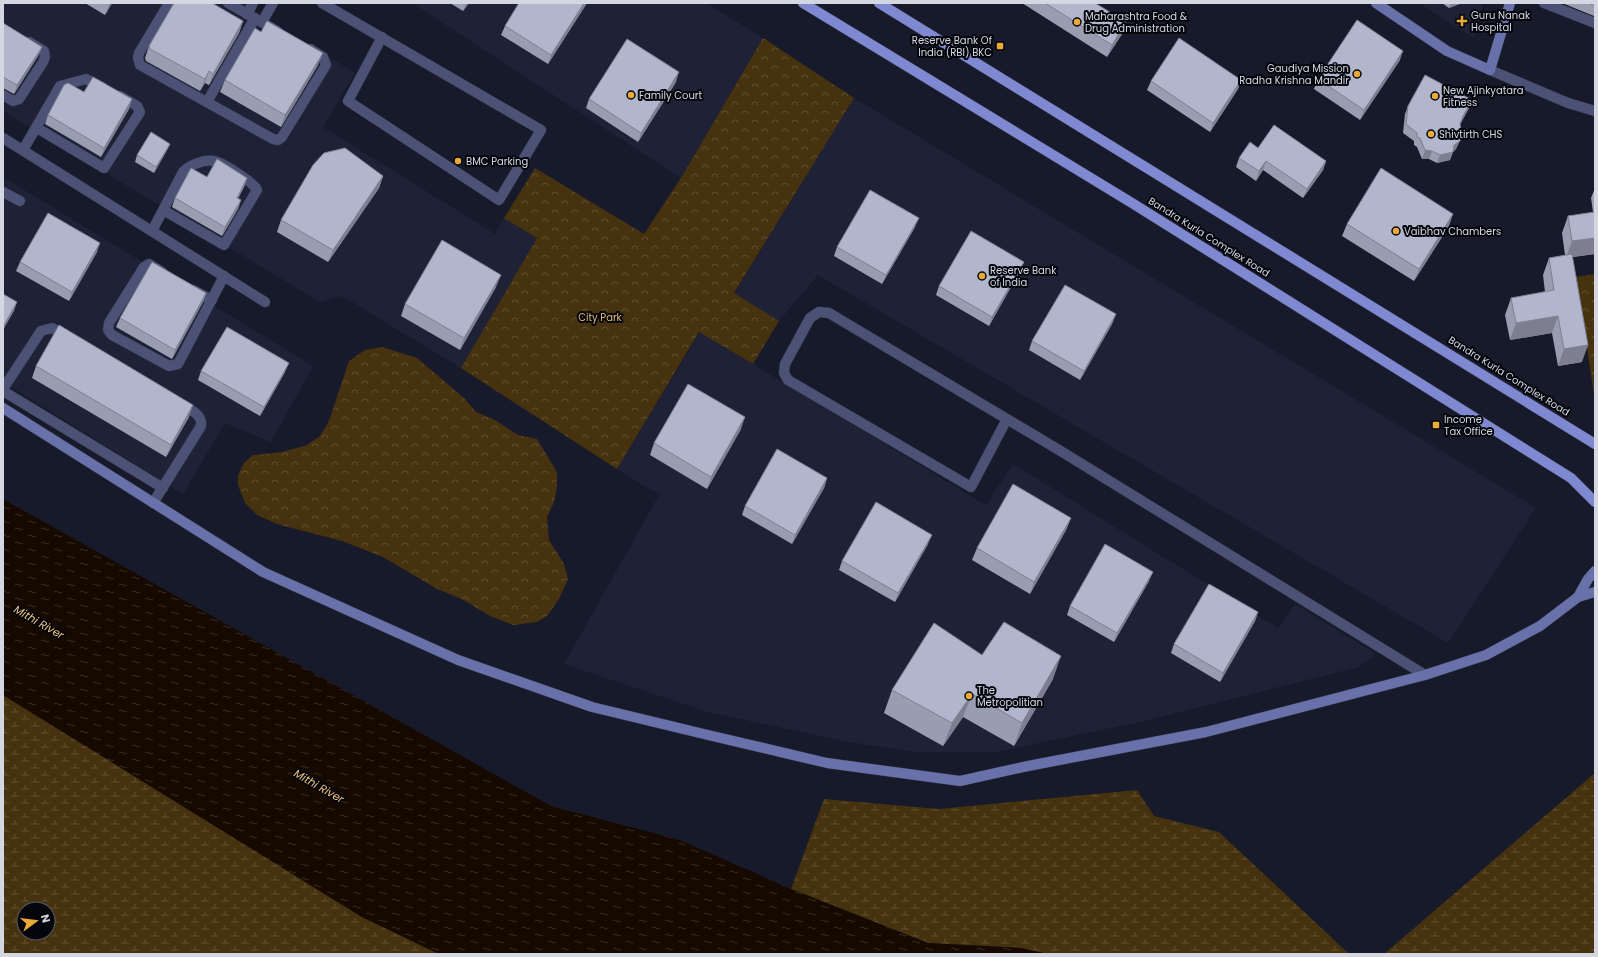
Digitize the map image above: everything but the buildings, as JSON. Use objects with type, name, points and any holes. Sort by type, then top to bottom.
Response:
[{"type":"main road","name":"Bandra Kurla Complex Road","points":[[803,3],[1139,207],[1571,478],[1595,502]]},
{"type":"main road","name":"Bandra Kurla Complex Road","points":[[879,3],[1595,444]]},
{"type":"street","points":[[169,3],[139,52],[138,58],[140,65],[273,139],[278,140],[282,137],[326,64],[323,57],[303,45]]},
{"type":"street","points":[[228,3],[289,37]]},
{"type":"street","points":[[253,3],[255,18]]},
{"type":"street","points":[[207,102],[255,18],[273,3]]},
{"type":"street","points":[[322,3],[382,37],[541,130],[499,200],[348,101],[382,37]]},
{"type":"street","points":[[1376,3],[1447,51],[1568,103],[1595,111]]},
{"type":"street","points":[[1490,70],[1510,3]]},
{"type":"street","points":[[1544,3],[1595,24]]},
{"type":"street","points":[[3,95],[12,101],[19,99],[45,57],[44,51],[24,38]]},
{"type":"street","points":[[23,150],[37,128],[56,90],[65,84],[81,79],[90,80],[137,106],[140,112],[104,168],[37,128]]},
{"type":"street","points":[[3,138],[265,302]]},
{"type":"street","points":[[152,231],[163,210],[183,172],[192,166],[208,161],[217,162],[254,184],[257,190],[224,245],[163,210]]},
{"type":"street","points":[[3,192],[20,202]]},
{"type":"street","points":[[168,275],[149,264],[144,267],[109,323],[108,330],[112,335],[169,366],[178,364],[224,276]]},
{"type":"street","points":[[187,286],[212,300]]},
{"type":"street","points":[[1007,419],[971,487],[788,380],[784,373],[785,364],[810,318],[818,312],[829,313],[1007,419],[1425,674]]},
{"type":"street","points":[[78,342],[52,328],[41,331],[3,390],[163,488]]},
{"type":"street","points":[[153,503],[202,422],[198,415],[172,398]]},
{"type":"street","points":[[3,408],[263,572],[458,660],[592,707],[827,763],[960,781],[1028,766],[1206,732],[1425,674],[1486,655],[1540,626],[1578,597],[1595,592]]},
{"type":"street","points":[[1578,597],[1588,579],[1595,571]]},
{"type":"shaded area","points":[[3,3],[242,3],[355,73],[323,127],[495,234],[504,218],[537,238],[461,368],[342,296],[320,302],[3,111]]},
{"type":"shaded area","points":[[412,3],[706,3],[763,38],[681,178]]},
{"type":"shaded area","name":"Guru Nanak Hospital","points":[[1419,3],[1483,3],[1474,38]]},
{"type":"shaded area","points":[[854,98],[1536,508],[1448,643],[818,275],[779,321],[734,294]]},
{"type":"shaded area","points":[[3,177],[313,366],[271,442],[225,423],[183,494],[3,382]]},
{"type":"shaded area","points":[[700,332],[986,505],[1013,464],[1278,628],[1295,604],[1376,654],[1359,667],[1140,722],[996,752],[916,752],[849,742],[708,712],[564,664],[659,495],[617,469]]},
{"type":"green space","name":"City Park","points":[[763,38],[854,98],[734,293],[779,321],[753,364],[699,332],[617,469],[461,368],[537,238],[504,218],[535,168],[644,234],[681,178]]},
{"type":"green space","points":[[1595,274],[1595,394],[1594,394],[1576,277]]},
{"type":"green space","points":[[382,347],[417,358],[464,398],[476,412],[495,420],[518,435],[537,439],[557,472],[557,487],[554,502],[547,517],[549,540],[564,564],[568,579],[559,599],[547,616],[537,622],[513,625],[490,616],[462,599],[437,589],[383,557],[342,541],[277,524],[257,515],[245,503],[238,485],[238,475],[244,463],[253,455],[282,452],[293,449],[307,445],[319,437],[327,425],[331,415],[349,361],[365,350]]},
{"type":"green space","points":[[3,695],[362,917],[439,954],[3,954]]},
{"type":"green space","points":[[1595,773],[1595,954],[1384,954]]},
{"type":"green space","points":[[1137,790],[1154,816],[1219,832],[1349,954],[1048,954],[1021,948],[928,943],[791,889],[824,799],[939,809]]},
{"type":"water","name":"Mithi River","points":[[3,499],[551,806],[680,840],[791,889],[928,943],[1021,948],[1048,954],[439,954],[362,917],[3,695]]},
{"type":"place","name":"Guru Nanak Hospital","points":[[1462,21]]},
{"type":"place","name":"Maharashtra Food & Drug Administration","points":[[1077,22]]},
{"type":"place","name":"Reserve Bank Of India (RBI) BKC","points":[[1000,46]]},
{"type":"place","name":"Gaudiya Mission Radha Krishna Mandir","points":[[1357,74]]},
{"type":"place","name":"Family Court","points":[[631,95]]},
{"type":"place","name":"New Ajinkyatara Fitness","points":[[1435,96]]},
{"type":"place","name":"Shivtirth CHS","points":[[1431,134]]},
{"type":"place","name":"BMC Parking","points":[[458,161]]},
{"type":"place","name":"Vaibhav Chambers","points":[[1396,231]]},
{"type":"place","name":"Reserve Bank of India","points":[[982,276]]},
{"type":"place","name":"Income Tax Office","points":[[1436,425]]},
{"type":"place","name":"The Metropolitian","points":[[969,696]]}]
